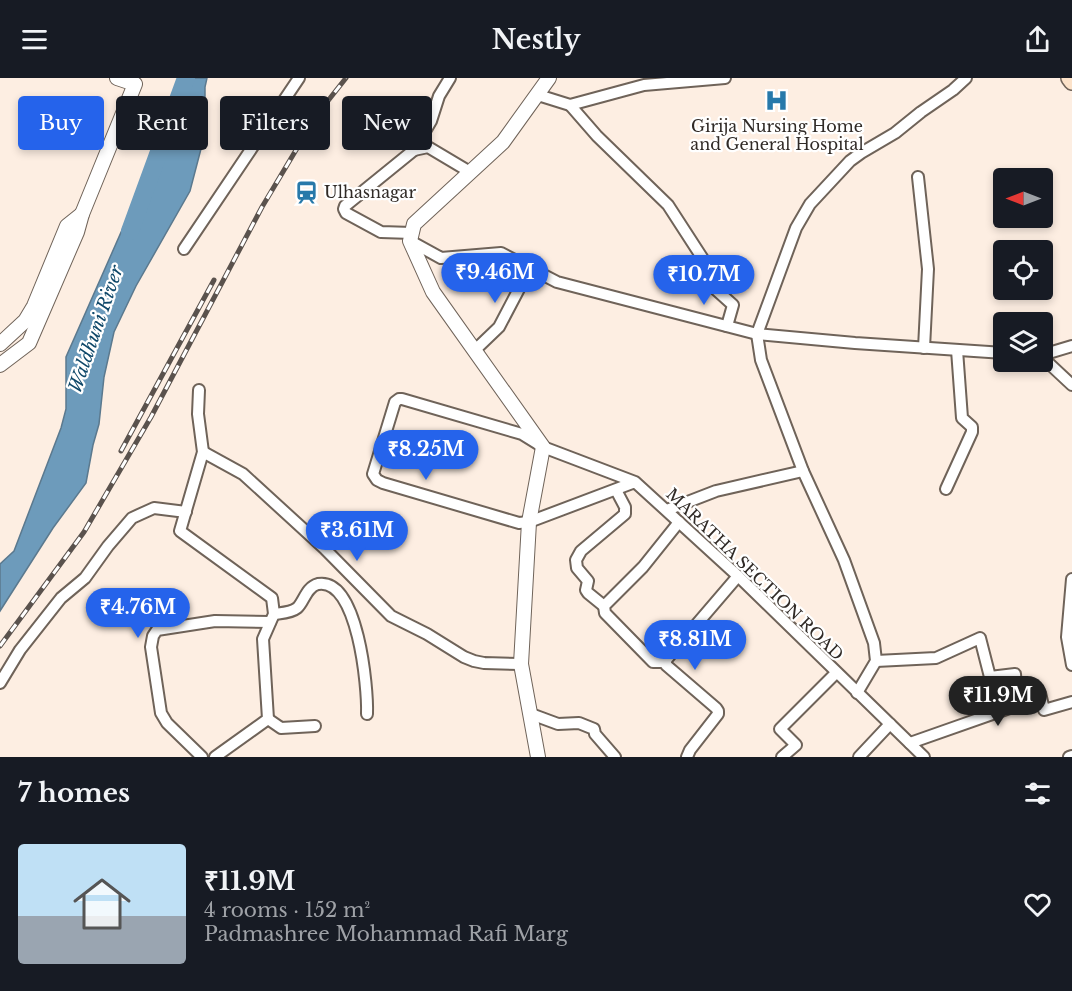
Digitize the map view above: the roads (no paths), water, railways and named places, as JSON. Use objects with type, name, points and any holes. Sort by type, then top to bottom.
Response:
[{"type":"main road","points":[[1069,78],[1072,82]]},
{"type":"street","points":[[0,364],[29,344],[77,232],[82,214],[135,84],[117,78]]},
{"type":"street","points":[[184,249],[299,78]]},
{"type":"street","points":[[432,118],[439,96],[450,78]]},
{"type":"street","points":[[538,757],[521,664],[529,522],[543,447],[433,292],[411,237],[414,224],[503,142],[549,78]]},
{"type":"street","points":[[570,105],[646,82],[724,78]]},
{"type":"street","points":[[857,693],[876,661],[874,643],[844,560],[803,471],[761,360],[757,334],[796,228],[810,204],[850,161],[895,133],[966,78]]},
{"type":"street","points":[[538,95],[570,105],[597,136],[668,205],[703,259],[713,287],[733,305],[727,327]]},
{"type":"street","points":[[432,149],[470,172]]},
{"type":"street","points":[[414,150],[344,209],[346,213],[381,232],[411,237],[441,258],[501,253],[557,282],[757,334],[993,352]]},
{"type":"street","points":[[918,177],[927,269],[924,348]]},
{"type":"street","points":[[0,344],[25,321],[34,306],[67,226],[82,214]]},
{"type":"street","points":[[475,350],[499,327],[530,268]]},
{"type":"street","points":[[1053,352],[1072,346]]},
{"type":"street","points":[[946,489],[972,432],[972,427],[962,418],[957,350]]},
{"type":"street","points":[[1053,367],[1072,385]]},
{"type":"street","points":[[199,390],[198,414],[203,452],[180,531],[272,598],[272,618],[263,639],[268,718],[281,728],[315,726]]},
{"type":"street","name":"MARATHA SECTION ROAD","points":[[529,522],[519,523],[377,480],[373,474],[395,402],[399,399],[410,400],[522,434],[543,447],[635,482],[738,576],[924,757]]},
{"type":"street","points":[[203,452],[243,474],[324,548],[391,616],[474,662],[521,664]]},
{"type":"street","points":[[667,510],[716,491],[803,471]]},
{"type":"street","points":[[529,522],[635,482]]},
{"type":"street","points":[[616,490],[625,507],[625,514],[577,555],[577,568],[588,581],[586,590],[604,606],[605,613],[653,662],[665,662]]},
{"type":"street","points":[[0,683],[20,650],[61,598],[85,578],[108,546],[132,519],[154,508],[186,512]]},
{"type":"street","points":[[604,606],[643,567],[679,522]]},
{"type":"street","points":[[665,662],[738,576]]},
{"type":"street","points":[[1072,579],[1067,637],[1072,665]]},
{"type":"street","points":[[202,757],[167,723],[161,712],[151,647],[157,630],[215,621],[272,618],[297,608],[312,587],[319,584],[330,586],[339,593],[350,611],[362,651],[367,690],[367,714]]},
{"type":"street","points":[[876,661],[936,658],[980,638],[990,677],[1015,674],[1018,705],[910,743]]},
{"type":"street","points":[[665,662],[718,711],[687,757]]},
{"type":"street","points":[[782,757],[796,745],[780,729],[836,673]]},
{"type":"street","points":[[1017,697],[1040,693],[1044,710],[1072,702]]},
{"type":"street","points":[[531,714],[558,724],[579,723],[594,729],[595,734],[615,757]]},
{"type":"street","points":[[216,757],[268,718]]},
{"type":"street","points":[[859,757],[890,724]]},
{"type":"water","points":[[183,78],[207,78],[205,96],[179,96]]},
{"type":"water","points":[[167,150],[201,150],[190,191],[136,286],[114,332],[104,377],[99,424],[86,483],[53,528],[0,611],[0,564],[14,551],[61,428],[66,409],[66,357],[126,221],[139,208]]},
{"type":"waterway","name":"Waldhuni River","points":[[130,231],[186,78]]},
{"type":"railway","points":[[0,646],[84,532],[151,417],[262,207],[299,145],[346,78]]},
{"type":"railway","points":[[121,451],[214,280]]},
{"type":"place","name":"Girija Nursing Home and General Hospital","points":[[777,101]]},
{"type":"place","name":"Ulhasnagar","points":[[306,192]]}]
